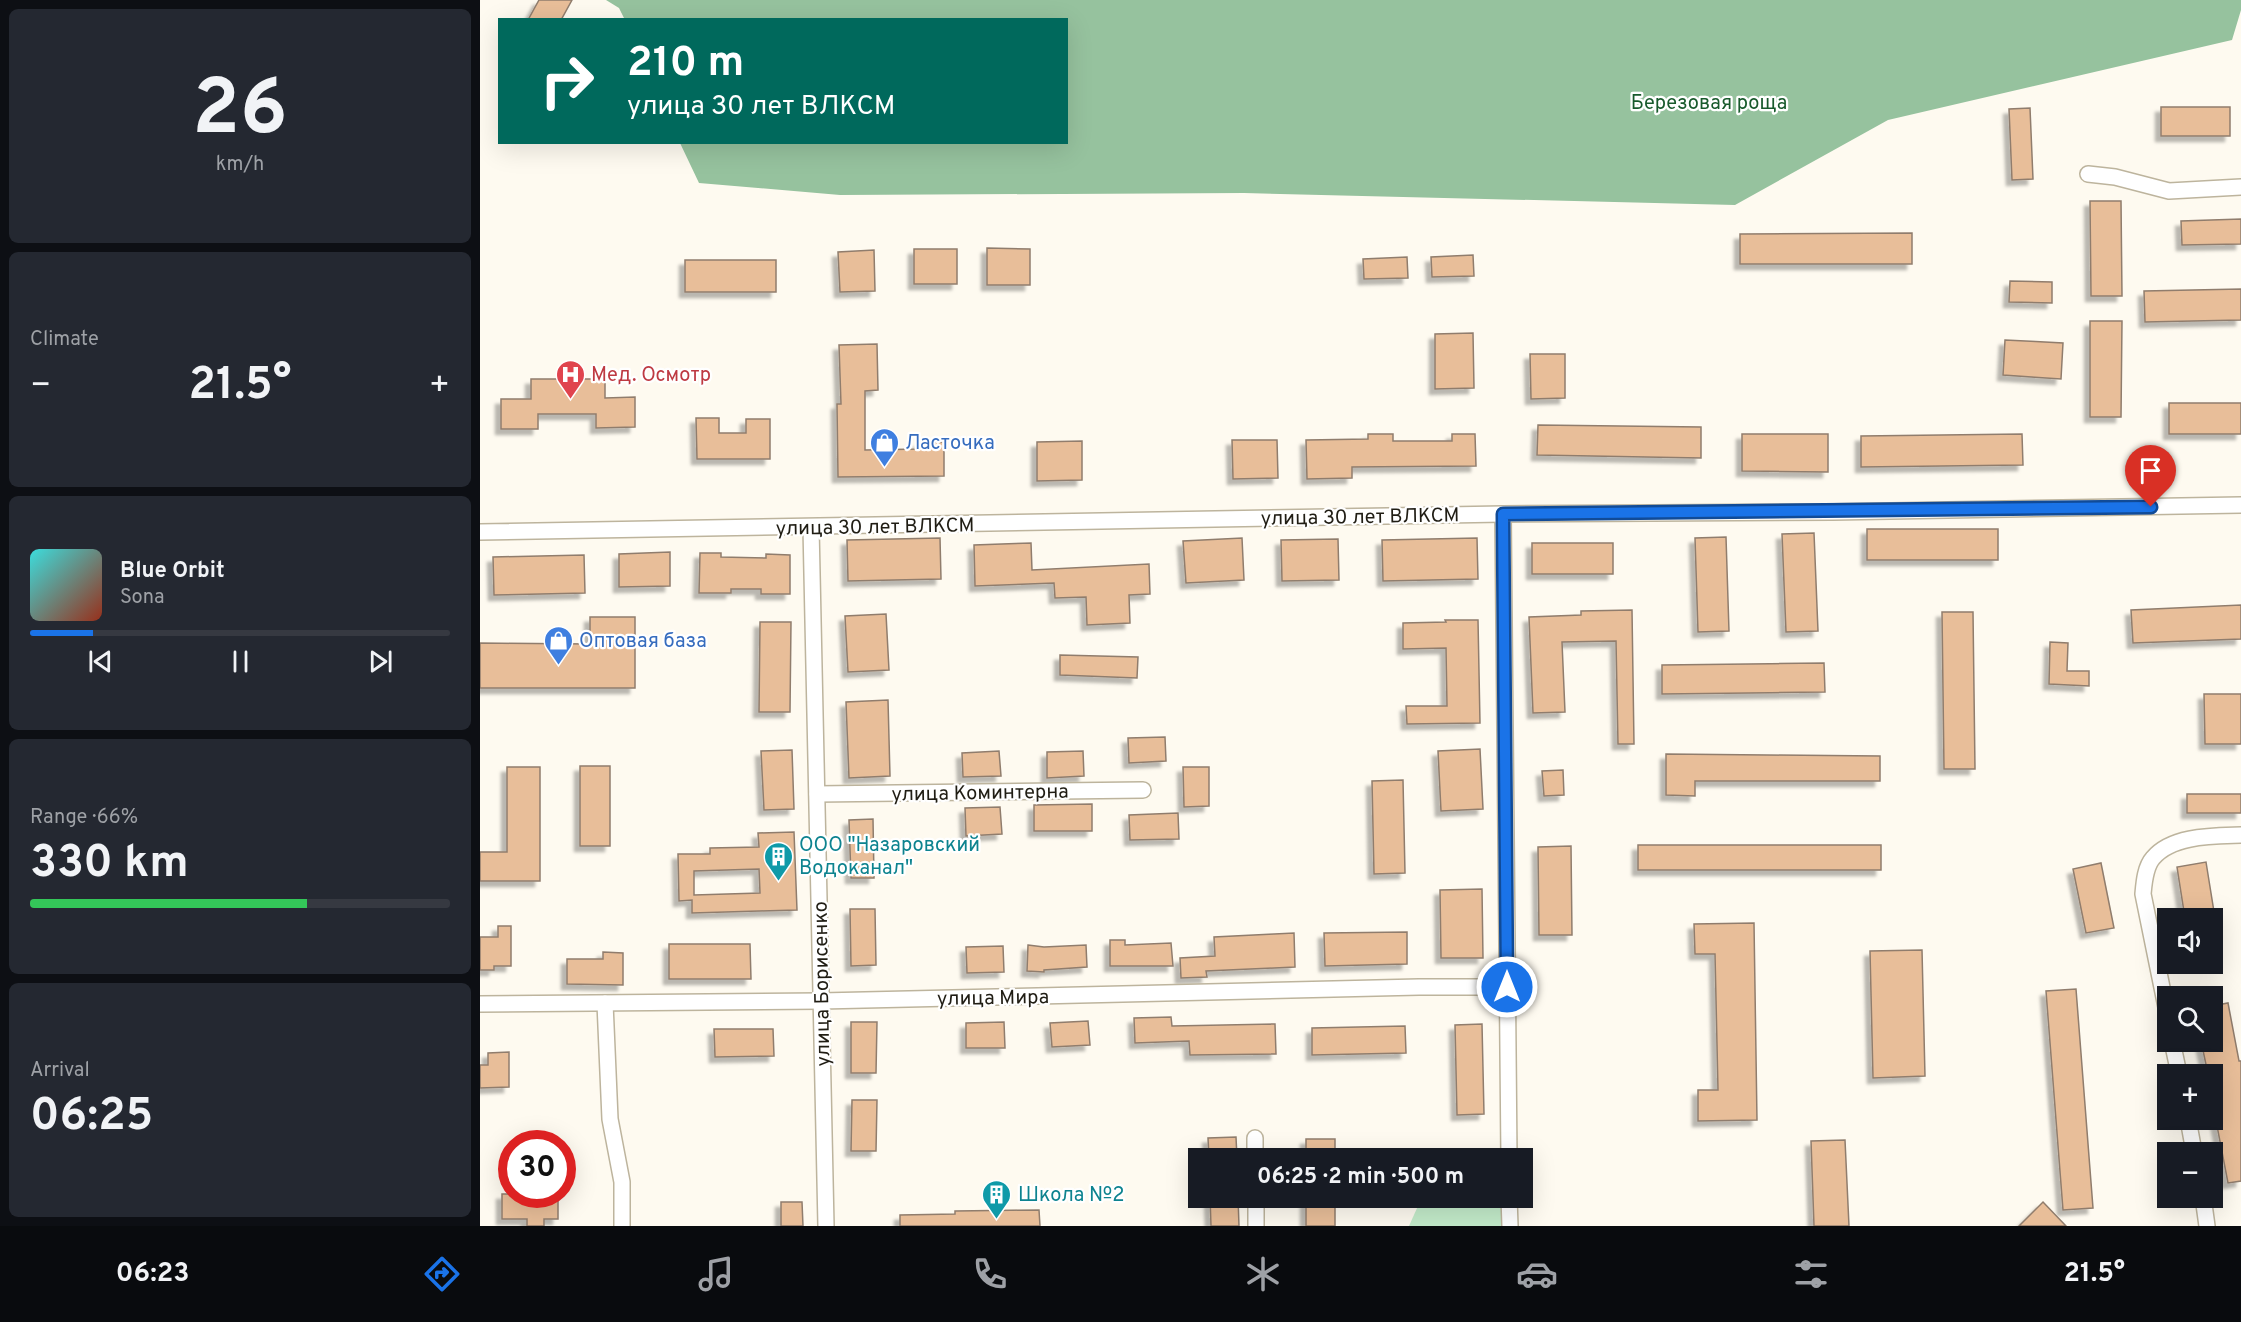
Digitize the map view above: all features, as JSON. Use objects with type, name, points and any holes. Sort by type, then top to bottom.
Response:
[{"type":"street","points":[[2088,174],[2115,177],[2169,191],[2241,187]]},
{"type":"street","name":"улица 30 лет ВЛКСМ","points":[[480,532],[1503,514],[1821,512],[2241,505]]},
{"type":"street","points":[[1503,514],[1509,1148]]},
{"type":"street","name":"улица Борисенко","points":[[811,527],[826,1226]]},
{"type":"street","name":"улица Коминтерна","points":[[817,795],[1143,790]]},
{"type":"street","points":[[2162,986],[2143,894],[2152,858],[2167,847],[2182,842],[2216,836],[2241,835]]},
{"type":"street","name":"улица Мира","points":[[480,1004],[821,1001],[1507,987]]},
{"type":"street","points":[[605,1003],[610,1119],[622,1182],[622,1226]]},
{"type":"street","points":[[1255,1138],[1255,1148]]},
{"type":"street","points":[[1256,1208],[1256,1226]]},
{"type":"street","points":[[1509,1208],[1510,1226]]},
{"type":"street","points":[[2205,1208],[2207,1226]]},
{"type":"green space","name":"Березовая роща","points":[[606,0],[2241,0],[2241,10],[2232,40],[1888,120],[1735,205],[1244,193],[840,195],[699,183],[680,144],[1068,144],[1068,18],[624,18],[619,8]]},
{"type":"green space","points":[[1417,1208],[1503,1208],[1503,1226],[1409,1226]]},
{"type":"building","points":[[539,0],[572,0],[562,18],[529,18]]},
{"type":"building","points":[[2161,107],[2230,107],[2230,136],[2161,136]]},
{"type":"building","points":[[2030,108],[2033,179],[2012,180],[2009,109]]},
{"type":"building","points":[[2090,201],[2121,201],[2122,296],[2091,296]]},
{"type":"building","points":[[2241,219],[2241,244],[2182,245],[2181,221]]},
{"type":"building","points":[[1912,233],[1912,264],[1740,264],[1740,234]]},
{"type":"building","points":[[987,248],[1030,249],[1030,285],[987,285]]},
{"type":"building","points":[[914,249],[957,249],[957,284],[914,284]]},
{"type":"building","points":[[874,250],[875,291],[840,292],[838,252]]},
{"type":"building","points":[[1473,255],[1474,276],[1432,277],[1431,257]]},
{"type":"building","points":[[1407,257],[1408,278],[1364,279],[1363,259]]},
{"type":"building","points":[[685,260],[776,260],[776,292],[685,292]]},
{"type":"building","points":[[2010,281],[2052,282],[2052,303],[2009,302]]},
{"type":"building","points":[[2241,289],[2241,320],[2145,322],[2144,291]]},
{"type":"building","points":[[2090,321],[2122,321],[2121,417],[2090,417]]},
{"type":"building","points":[[1473,333],[1474,388],[1435,389],[1435,334]]},
{"type":"building","points":[[2005,340],[2063,343],[2061,379],[2003,375]]},
{"type":"building","points":[[877,344],[878,390],[865,391],[865,450],[919,449],[919,442],[944,442],[944,476],[838,477],[837,404],[841,404],[839,345]]},
{"type":"building","points":[[1530,354],[1565,354],[1565,398],[1531,399]]},
{"type":"building","points":[[531,379],[605,379],[605,398],[635,397],[635,427],[596,428],[596,414],[538,414],[538,429],[501,429],[501,399],[531,399]]},
{"type":"building","points":[[2169,403],[2241,403],[2241,434],[2169,434]]},
{"type":"building","points":[[696,418],[719,418],[719,433],[746,433],[746,419],[770,419],[770,459],[697,459]]},
{"type":"building","points":[[1538,425],[1701,427],[1701,458],[1537,455]]},
{"type":"building","points":[[1368,434],[1393,434],[1393,441],[1452,441],[1452,434],[1475,434],[1476,466],[1352,467],[1352,478],[1307,479],[1306,440],[1368,439]]},
{"type":"building","points":[[1742,434],[1828,434],[1828,472],[1742,471]]},
{"type":"building","points":[[2022,434],[2023,465],[1861,467],[1861,436]]},
{"type":"building","points":[[1232,440],[1277,440],[1278,478],[1233,479]]},
{"type":"building","points":[[1082,441],[1082,480],[1037,481],[1037,442]]},
{"type":"building","points":[[1867,529],[1998,529],[1998,560],[1867,560]]},
{"type":"building","points":[[1814,533],[1818,631],[1786,632],[1782,534]]},
{"type":"building","points":[[1726,537],[1729,631],[1698,632],[1695,538]]},
{"type":"building","points":[[940,538],[941,579],[848,581],[847,540]]},
{"type":"building","points":[[1242,538],[1244,580],[1186,583],[1183,541]]},
{"type":"building","points":[[1477,538],[1478,579],[1383,581],[1382,540]]},
{"type":"building","points":[[1338,539],[1339,580],[1282,581],[1281,540]]},
{"type":"building","points":[[1031,543],[1032,570],[1149,564],[1150,594],[1129,595],[1130,623],[1087,625],[1086,597],[1055,598],[1054,583],[975,586],[974,545]]},
{"type":"building","points":[[1532,543],[1613,543],[1613,574],[1532,574]]},
{"type":"building","points":[[670,552],[670,586],[619,587],[619,554]]},
{"type":"building","points":[[700,553],[721,553],[721,557],[766,558],[766,554],[790,555],[790,594],[761,594],[761,589],[731,589],[731,593],[699,593]]},
{"type":"building","points":[[584,555],[585,593],[494,595],[493,557]]},
{"type":"building","points":[[2241,605],[2241,639],[2133,643],[2131,610]]},
{"type":"building","points":[[1632,610],[1634,744],[1618,744],[1616,641],[1562,642],[1565,712],[1533,713],[1529,617],[1581,615],[1581,611]]},
{"type":"building","points":[[1942,612],[1973,612],[1975,769],[1944,769]]},
{"type":"building","points":[[886,614],[889,670],[848,672],[845,616]]},
{"type":"building","name":"Оптовая база","points":[[590,617],[635,617],[635,688],[480,688],[480,643],[590,644]]},
{"type":"building","points":[[1445,620],[1478,620],[1480,723],[1407,724],[1406,706],[1447,706],[1446,648],[1403,649],[1403,623],[1446,622]]},
{"type":"building","points":[[760,622],[791,622],[790,712],[759,712]]},
{"type":"building","points":[[2050,642],[2068,643],[2067,671],[2089,671],[2089,686],[2049,684]]},
{"type":"building","points":[[1060,655],[1138,657],[1137,678],[1060,675]]},
{"type":"building","points":[[1824,663],[1825,692],[1662,694],[1662,665]]},
{"type":"building","points":[[2204,694],[2241,694],[2241,744],[2205,744]]},
{"type":"building","points":[[888,700],[890,776],[849,778],[846,702]]},
{"type":"building","points":[[1165,737],[1166,761],[1129,763],[1128,738]]},
{"type":"building","points":[[1480,749],[1483,809],[1441,811],[1438,751]]},
{"type":"building","points":[[792,750],[794,809],[764,810],[761,751]]},
{"type":"building","points":[[999,751],[1001,776],[963,777],[962,753]]},
{"type":"building","points":[[1083,751],[1084,776],[1047,778],[1047,752]]},
{"type":"building","points":[[1666,754],[1880,756],[1880,781],[1695,781],[1695,796],[1666,795]]},
{"type":"building","points":[[580,766],[610,766],[610,846],[580,846]]},
{"type":"building","points":[[507,767],[540,767],[540,881],[480,881],[480,852],[507,852]]},
{"type":"building","points":[[1183,767],[1209,767],[1209,806],[1184,807]]},
{"type":"building","points":[[1563,770],[1564,795],[1544,796],[1542,771]]},
{"type":"building","points":[[1403,780],[1405,873],[1374,874],[1372,781]]},
{"type":"building","points":[[2187,794],[2241,794],[2241,813],[2187,813]]},
{"type":"building","points":[[1092,804],[1092,831],[1034,831],[1034,805]]},
{"type":"building","points":[[1000,807],[1002,834],[966,836],[965,808]]},
{"type":"building","points":[[1178,813],[1179,839],[1130,840],[1129,815]]},
{"type":"building","points":[[873,819],[874,878],[851,878],[849,820]]},
{"type":"building","name":"ООО \"Назаровский Водоканал\"","points":[[794,832],[797,910],[692,913],[692,900],[679,901],[678,854],[710,854],[710,848],[759,847],[758,833]],"holes":[[[759,869],[760,893],[694,895],[694,871]]]},
{"type":"building","points":[[1638,845],[1881,845],[1881,870],[1638,870]]},
{"type":"building","points":[[1571,846],[1572,935],[1539,935],[1538,847]]},
{"type":"building","points":[[2206,862],[2213,908],[2183,908],[2177,867]]},
{"type":"building","points":[[2101,863],[2114,928],[2086,933],[2073,869]]},
{"type":"building","points":[[1482,889],[1483,958],[1441,958],[1440,890]]},
{"type":"building","points":[[850,909],[875,909],[876,965],[851,966]]},
{"type":"building","points":[[1754,923],[1757,1120],[1698,1121],[1698,1090],[1718,1090],[1715,954],[1695,954],[1694,924]]},
{"type":"building","points":[[498,926],[511,926],[511,966],[494,966],[494,970],[480,970],[480,937],[498,937]]},
{"type":"building","points":[[1407,932],[1407,964],[1325,966],[1324,933]]},
{"type":"building","points":[[1294,933],[1295,967],[1206,971],[1207,977],[1181,978],[1180,958],[1215,956],[1214,937]]},
{"type":"building","points":[[1110,940],[1125,940],[1125,945],[1171,943],[1173,966],[1110,966]]},
{"type":"building","points":[[669,944],[750,944],[751,979],[669,979]]},
{"type":"building","points":[[1028,945],[1044,947],[1086,945],[1087,967],[1044,970],[1044,972],[1027,971]]},
{"type":"building","points":[[1003,946],[1004,972],[967,973],[966,947]]},
{"type":"building","points":[[1922,950],[1925,1076],[1873,1078],[1870,951]]},
{"type":"building","points":[[603,952],[623,953],[623,985],[567,984],[567,959],[603,959]]},
{"type":"building","points":[[2076,989],[2093,1208],[2063,1210],[2046,991]]},
{"type":"building","points":[[2228,1003],[2239,1061],[2241,1061],[2241,1181],[2228,1183],[2223,1157],[2223,1142],[2220,1142],[2218,1130],[2223,1130],[2223,1064],[2206,1064],[2203,1052],[2223,1052],[2223,1004]]},
{"type":"building","points":[[1171,1017],[1172,1026],[1275,1024],[1276,1054],[1190,1055],[1189,1041],[1135,1043],[1134,1018]]},
{"type":"building","points":[[1088,1021],[1090,1045],[1052,1047],[1050,1023]]},
{"type":"building","points":[[851,1022],[877,1022],[876,1073],[851,1073]]},
{"type":"building","points":[[1004,1022],[1005,1048],[966,1048],[966,1023]]},
{"type":"building","points":[[1482,1024],[1484,1114],[1457,1115],[1455,1025]]},
{"type":"building","points":[[1405,1026],[1406,1053],[1312,1055],[1312,1028]]},
{"type":"building","points":[[714,1029],[773,1029],[774,1056],[715,1057]]},
{"type":"building","points":[[509,1052],[509,1087],[480,1088],[480,1065],[488,1065],[488,1053]]},
{"type":"building","points":[[852,1100],[877,1100],[876,1151],[851,1151]]},
{"type":"building","points":[[1236,1137],[1237,1148],[1208,1148],[1208,1138]]},
{"type":"building","points":[[1306,1139],[1335,1139],[1335,1148],[1306,1148]]},
{"type":"building","points":[[1845,1140],[1849,1226],[1814,1226],[1811,1141]]},
{"type":"building","points":[[781,1202],[802,1202],[803,1226],[781,1226]]},
{"type":"building","points":[[2043,1202],[2066,1226],[2019,1226]]},
{"type":"building","points":[[502,1208],[558,1208],[558,1219],[544,1219],[544,1226],[527,1226],[527,1219],[502,1219]]},
{"type":"building","points":[[1210,1208],[1238,1208],[1239,1226],[1211,1226]]},
{"type":"building","points":[[1306,1208],[1335,1208],[1335,1226],[1306,1226]]},
{"type":"building","name":"Школа №2","points":[[1039,1210],[1040,1226],[900,1226],[900,1215],[955,1214],[955,1211]]},
{"type":"place","name":"Мед. Осмотр","points":[[570,400]]},
{"type":"place","name":"Ласточка","points":[[884,468]]},
{"type":"place","name":"Оптовая база","points":[[558,666]]},
{"type":"place","name":"ООО \"Назаровский Водоканал\"","points":[[778,882]]},
{"type":"place","name":"Школа №2","points":[[997,1220]]},
{"type":"route","points":[[1507,987],[1503,514],[2151,507]]}]
